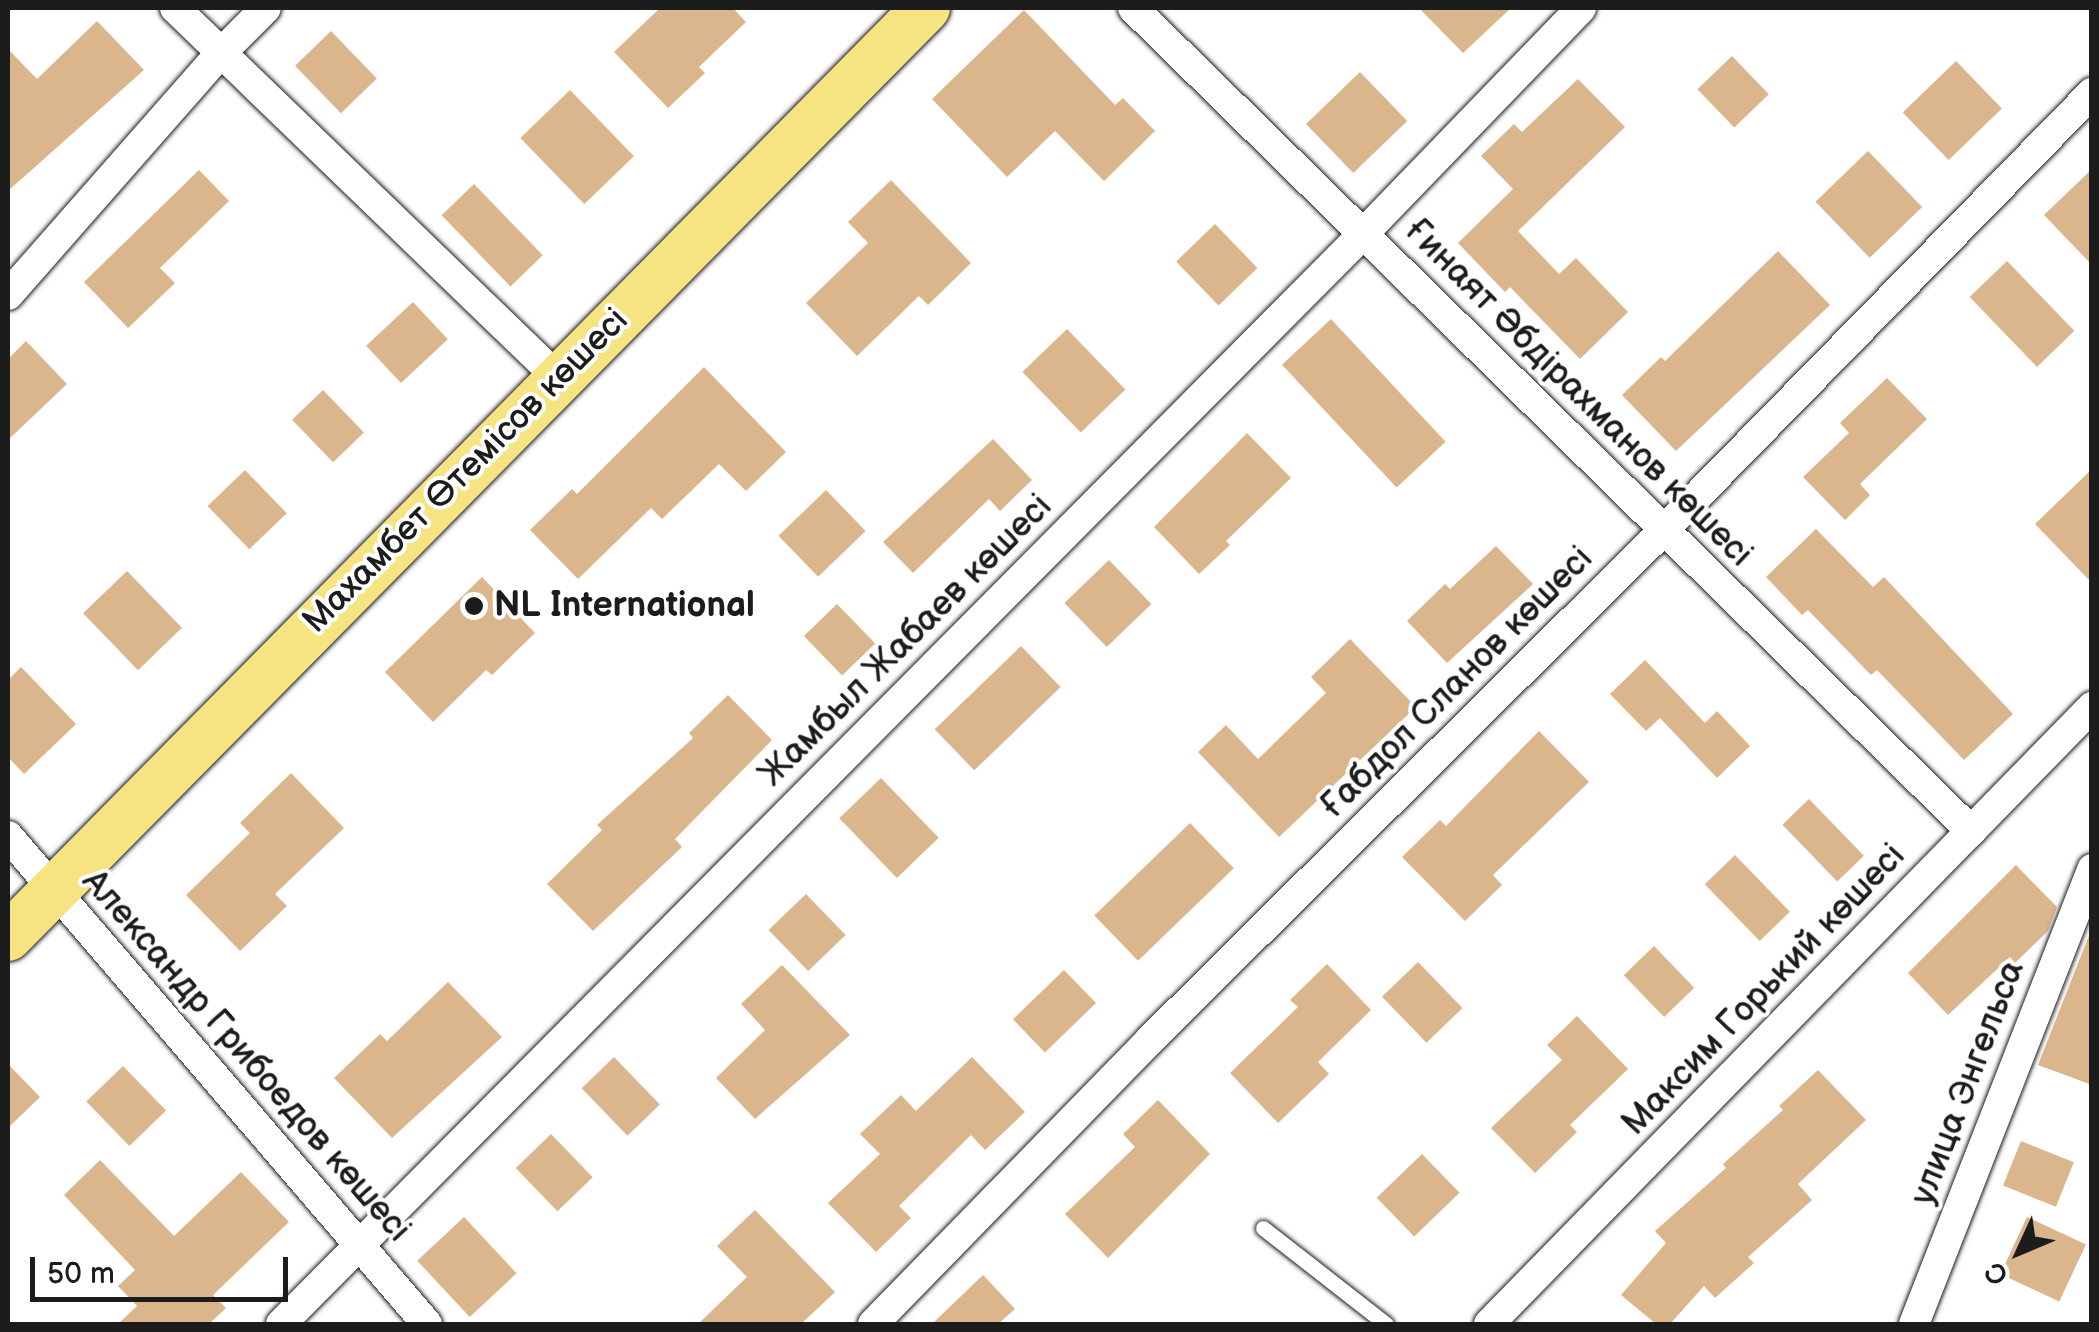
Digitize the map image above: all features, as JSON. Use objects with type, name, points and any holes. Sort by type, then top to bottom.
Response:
[{"type":"main road","name":"Махамбет Өтемісов көшесі","points":[[8,937],[52,888],[926,8]]},
{"type":"street","points":[[175,8],[558,378]]},
{"type":"street","points":[[8,296],[219,54],[266,8]]},
{"type":"street","name":"Ғинаят Әбдірахманов көшесі","points":[[1133,8],[1971,831]]},
{"type":"street","name":"Жамбыл Жабаев көшесі","points":[[281,1324],[1363,234],[1581,8]]},
{"type":"street","name":"Ғабдол Сланов көшесі","points":[[873,1324],[1150,1040],[1664,530],[2092,93]]},
{"type":"street","name":"Максим Горький көшесі","points":[[1489,1324],[2092,707]]},
{"type":"street","name":"Александр Грибоедов көшесі","points":[[8,836],[427,1324]]},
{"type":"street","name":"улица Энгельса","points":[[1914,1324],[2092,870]]},
{"type":"lane","points":[[1263,1228],[1386,1324]]},
{"type":"building","points":[[660,8],[733,8],[746,22],[699,67],[705,73],[668,108],[614,52]]},
{"type":"building","points":[[1419,8],[1511,8],[1463,53]]},
{"type":"building","points":[[1024,10],[1115,105],[1123,98],[1155,131],[1104,181],[1055,131],[1007,177],[932,99]]},
{"type":"building","points":[[97,21],[144,70],[8,191],[8,49],[37,79]]},
{"type":"building","points":[[331,31],[377,78],[341,113],[295,66]]},
{"type":"building","points":[[1732,56],[1769,94],[1734,127],[1697,89]]},
{"type":"building","points":[[1956,61],[2002,108],[1949,160],[1903,112]]},
{"type":"building","points":[[1360,72],[1407,121],[1353,173],[1306,124]]},
{"type":"building","points":[[1578,79],[1625,127],[1518,231],[1559,274],[1576,258],[1628,312],[1580,359],[1510,287],[1505,292],[1458,243],[1513,189],[1481,156],[1514,124],[1522,132]]},
{"type":"building","points":[[570,90],[634,156],[584,204],[520,138]]},
{"type":"building","points":[[1868,151],[1922,207],[1870,258],[1815,202]]},
{"type":"building","points":[[2092,169],[2092,265],[2044,215]]},
{"type":"building","points":[[199,170],[229,201],[160,268],[175,283],[128,328],[84,282]]},
{"type":"building","points":[[891,180],[971,263],[928,305],[919,296],[857,356],[806,303],[868,243],[848,222]]},
{"type":"building","points":[[474,184],[543,255],[510,286],[442,215]]},
{"type":"building","points":[[1215,224],[1257,268],[1219,305],[1176,262]]},
{"type":"building","points":[[1778,251],[1830,305],[1676,451],[1622,395],[1661,357],[1665,361]]},
{"type":"building","points":[[2007,261],[2074,331],[2037,367],[1970,297]]},
{"type":"building","points":[[413,302],[448,339],[401,383],[366,346]]},
{"type":"building","points":[[1331,319],[1446,442],[1397,488],[1282,365]]},
{"type":"building","points":[[1067,329],[1125,389],[1081,432],[1022,372]]},
{"type":"building","points":[[26,341],[67,384],[8,440],[8,359]]},
{"type":"building","points":[[704,367],[786,452],[746,491],[719,464],[662,519],[651,508],[578,579],[530,530],[572,489],[577,494]]},
{"type":"building","points":[[1887,378],[1927,419],[1860,484],[1870,495],[1845,520],[1803,477],[1849,433],[1840,423]]},
{"type":"building","points":[[323,390],[364,432],[333,462],[292,420]]},
{"type":"building","points":[[1247,433],[1291,478],[1226,541],[1230,545],[1199,574],[1154,527]]},
{"type":"building","points":[[993,439],[1032,480],[1000,511],[989,499],[913,573],[883,542]]},
{"type":"building","points":[[2092,469],[2092,583],[2035,524]]},
{"type":"building","points":[[245,470],[287,513],[249,549],[208,506]]},
{"type":"building","points":[[826,490],[866,531],[818,577],[779,536]]},
{"type":"building","points":[[1816,529],[1873,587],[1884,577],[2013,714],[1964,760],[1877,670],[1871,675],[1808,610],[1802,615],[1766,577]]},
{"type":"building","points":[[1496,546],[1533,584],[1447,663],[1407,621],[1445,584],[1450,589]]},
{"type":"building","points":[[1109,560],[1151,604],[1107,647],[1064,603]]},
{"type":"building","points":[[127,571],[182,628],[138,670],[83,613]]},
{"type":"building","points":[[482,577],[535,633],[492,675],[486,670],[433,722],[385,672]]},
{"type":"building","points":[[837,604],[875,644],[842,676],[804,636]]},
{"type":"building","points":[[1350,639],[1416,707],[1279,837],[1198,752],[1226,725],[1258,759],[1326,693],[1311,677]]},
{"type":"building","points":[[1021,646],[1061,687],[974,770],[935,729]]},
{"type":"building","points":[[1645,660],[1705,723],[1717,711],[1750,746],[1717,778],[1660,718],[1646,731],[1610,694]]},
{"type":"building","points":[[21,667],[76,724],[24,774],[8,757],[8,680]]},
{"type":"building","points":[[728,695],[772,740],[675,839],[682,847],[593,931],[547,884],[602,830],[597,825],[693,738],[689,733]]},
{"type":"building","points":[[1539,731],[1589,782],[1493,875],[1502,885],[1465,921],[1402,857],[1440,820],[1446,826]]},
{"type":"building","points":[[291,773],[344,828],[275,894],[287,906],[240,951],[186,895],[250,833],[240,823]]},
{"type":"building","points":[[881,778],[939,838],[897,878],[839,818]]},
{"type":"building","points":[[1809,799],[1864,856],[1837,882],[1782,825]]},
{"type":"building","points":[[1190,823],[1234,868],[1138,961],[1094,915]]},
{"type":"building","points":[[1735,855],[1790,912],[1760,941],[1705,884]]},
{"type":"building","points":[[2016,865],[2057,907],[2048,931],[2015,963],[2010,957],[1948,1015],[1908,973]]},
{"type":"building","points":[[806,894],[846,935],[808,971],[769,930]]},
{"type":"building","points":[[2092,928],[2092,1085],[2038,1065]]},
{"type":"building","points":[[1654,946],[1694,988],[1664,1017],[1624,975]]},
{"type":"building","points":[[1418,962],[1462,1008],[1426,1043],[1382,997]]},
{"type":"building","points":[[1327,964],[1371,1010],[1318,1062],[1329,1074],[1278,1123],[1230,1073],[1298,1007],[1290,1000]]},
{"type":"building","points":[[782,965],[850,1035],[755,1119],[716,1078],[765,1030],[741,1004]]},
{"type":"building","points":[[1064,970],[1096,1003],[1045,1052],[1013,1019]]},
{"type":"building","points":[[448,982],[502,1037],[392,1138],[334,1078],[380,1034],[387,1041]]},
{"type":"building","points":[[1577,1016],[1628,1069],[1570,1125],[1577,1132],[1535,1173],[1491,1128],[1562,1060],[1547,1045]]},
{"type":"building","points":[[614,1057],[660,1104],[627,1136],[582,1088]]},
{"type":"building","points":[[972,1057],[1025,1112],[985,1150],[971,1135],[899,1206],[911,1218],[876,1252],[828,1203],[880,1154],[860,1134],[901,1095],[916,1111]]},
{"type":"building","points":[[8,1064],[40,1097],[8,1128]]},
{"type":"building","points":[[123,1066],[166,1111],[129,1146],[86,1101]]},
{"type":"building","points":[[1818,1070],[1866,1120],[1798,1184],[1812,1200],[1748,1257],[1754,1263],[1715,1298],[1704,1286],[1670,1324],[1656,1324],[1621,1295],[1666,1243],[1655,1231],[1726,1168],[1723,1164],[1783,1110],[1779,1106]]},
{"type":"building","points":[[1158,1100],[1210,1154],[1108,1258],[1065,1214],[1135,1147],[1123,1134]]},
{"type":"building","points":[[551,1134],[593,1177],[557,1211],[516,1168]]},
{"type":"building","points":[[2021,1141],[2074,1162],[2056,1207],[2003,1186]]},
{"type":"building","points":[[1422,1154],[1460,1193],[1414,1237],[1377,1198]]},
{"type":"building","points":[[100,1160],[174,1236],[241,1172],[289,1222],[213,1295],[226,1308],[209,1324],[118,1324],[137,1306],[118,1286],[135,1270],[64,1195]]},
{"type":"building","points":[[755,1210],[835,1292],[801,1324],[698,1324],[747,1277],[717,1246]]},
{"type":"building","points":[[464,1217],[517,1273],[470,1317],[417,1261]]},
{"type":"building","points":[[2027,1217],[2086,1244],[2059,1302],[2000,1274]]},
{"type":"building","points":[[983,1275],[1015,1309],[998,1324],[932,1324]]},
{"type":"place","name":"NL International","points":[[474,606]]}]
